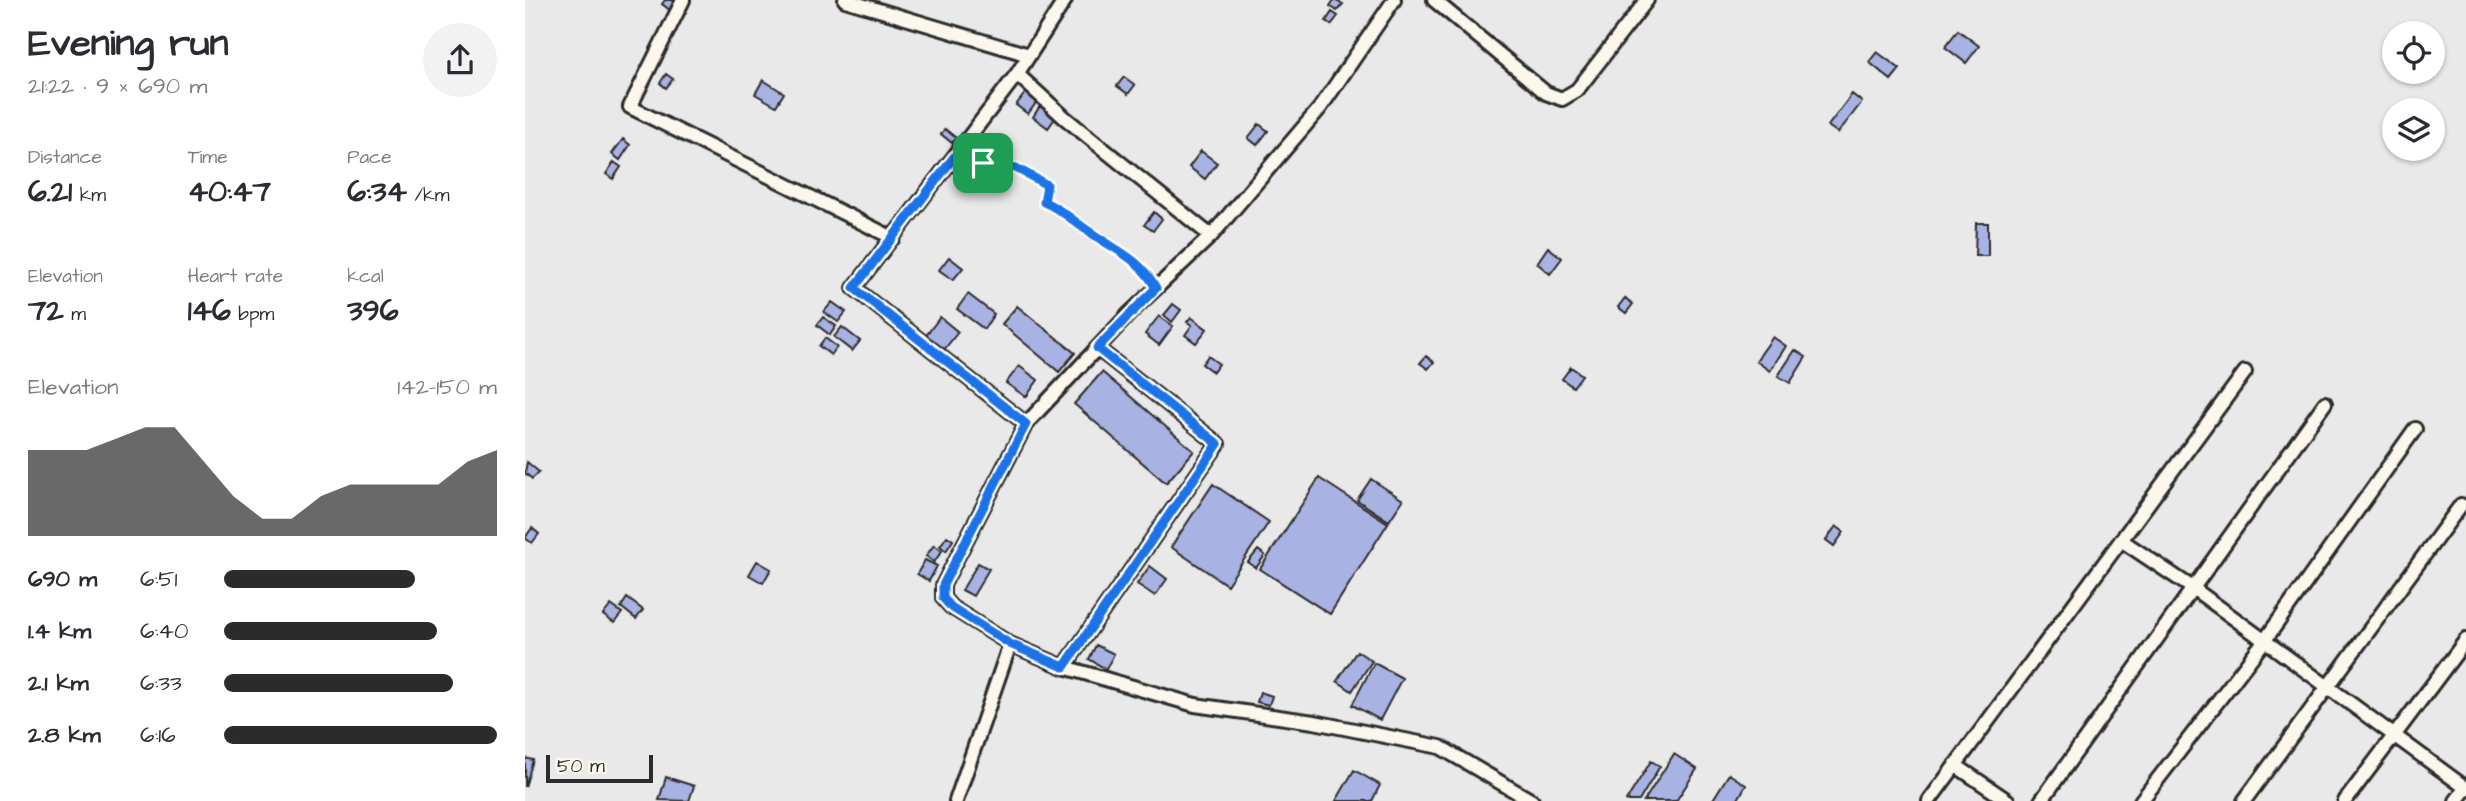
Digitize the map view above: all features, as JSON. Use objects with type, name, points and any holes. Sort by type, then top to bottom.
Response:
[{"type":"street","points":[[683,0],[631,107],[893,238]]},
{"type":"street","points":[[845,0],[1029,55]]},
{"type":"street","points":[[1026,424],[854,288],[1017,74],[1065,0]]},
{"type":"street","points":[[1394,0],[1319,107],[1211,236],[1156,288],[1026,424],[943,585],[943,598],[951,607],[1010,644],[1064,667],[1195,705],[1314,722],[1440,747],[1532,801]]},
{"type":"street","points":[[1434,0],[1546,93],[1562,99],[1577,90],[1647,0]]},
{"type":"street","points":[[1017,74],[1065,118],[1211,236]]},
{"type":"street","points":[[1064,667],[1218,444],[1097,348]]},
{"type":"street","points":[[1929,801],[2245,372]]},
{"type":"street","points":[[2041,801],[2325,403]]},
{"type":"street","points":[[2141,801],[2265,640],[2415,429]]},
{"type":"street","points":[[2243,801],[2461,505]]},
{"type":"street","points":[[2121,540],[2396,734],[2466,788],[2456,801]]},
{"type":"street","points":[[2346,801],[2466,640]]},
{"type":"street","points":[[956,801],[1010,644]]},
{"type":"street","points":[[1955,765],[2008,801]]},
{"type":"path","points":[[954,157],[1016,168],[1047,185],[1044,202],[1129,255],[1146,271],[1156,288]]},
{"type":"building","points":[[665,0],[677,2],[671,11],[662,4]]},
{"type":"building","points":[[1334,0],[1343,4],[1337,11],[1330,6]]},
{"type":"building","points":[[1332,12],[1338,16],[1331,25],[1326,21]]},
{"type":"building","points":[[1958,30],[1979,46],[1966,63],[1945,47]]},
{"type":"building","points":[[1877,52],[1900,69],[1891,80],[1869,62]]},
{"type":"building","points":[[666,74],[673,79],[666,88],[660,83]]},
{"type":"building","points":[[1124,77],[1135,85],[1128,94],[1117,86]]},
{"type":"building","points":[[763,80],[784,93],[776,106],[755,94]]},
{"type":"building","points":[[1027,91],[1038,100],[1028,114],[1016,105]]},
{"type":"building","points":[[1852,94],[1862,102],[1838,133],[1828,126]]},
{"type":"building","points":[[1040,106],[1056,117],[1048,128],[1033,117]]},
{"type":"building","points":[[1259,124],[1268,131],[1257,145],[1248,138]]},
{"type":"building","points":[[945,129],[956,138],[952,143],[941,134]]},
{"type":"building","points":[[623,139],[630,145],[620,160],[612,154]]},
{"type":"building","points":[[1201,151],[1217,163],[1205,179],[1189,167]]},
{"type":"building","points":[[614,162],[621,167],[613,179],[606,174]]},
{"type":"building","points":[[1154,212],[1162,219],[1153,231],[1144,225]]},
{"type":"building","points":[[1976,223],[1988,223],[1988,256],[1975,256]]},
{"type":"building","points":[[1548,247],[1562,258],[1550,274],[1537,263]]},
{"type":"building","points":[[949,257],[963,268],[953,280],[939,270]]},
{"type":"building","points":[[968,294],[994,314],[984,329],[957,309]]},
{"type":"building","points":[[1625,298],[1633,304],[1626,313],[1618,307]]},
{"type":"building","points":[[832,302],[846,312],[838,322],[824,312]]},
{"type":"building","points":[[1173,304],[1181,310],[1172,322],[1164,315]]},
{"type":"building","points":[[1017,306],[1075,353],[1059,372],[1002,324]]},
{"type":"building","points":[[1159,316],[1173,326],[1159,345],[1145,334]]},
{"type":"building","points":[[823,317],[836,326],[830,335],[817,325]]},
{"type":"building","points":[[940,317],[958,332],[943,351],[925,337]]},
{"type":"building","points":[[1191,317],[1207,329],[1196,343],[1185,335],[1192,325],[1187,322]]},
{"type":"building","points":[[842,327],[860,341],[852,351],[834,337]]},
{"type":"building","points":[[1773,337],[1786,346],[1770,371],[1756,361]]},
{"type":"building","points":[[825,338],[837,347],[831,355],[819,346]]},
{"type":"building","points":[[1795,350],[1806,357],[1790,383],[1778,376]]},
{"type":"building","points":[[1208,356],[1219,364],[1213,372],[1202,364]]},
{"type":"building","points":[[1426,356],[1434,362],[1428,369],[1420,363]]},
{"type":"building","points":[[1019,366],[1038,380],[1026,397],[1006,383]]},
{"type":"building","points":[[1571,367],[1582,375],[1573,387],[1562,379]]},
{"type":"building","points":[[1102,372],[1194,451],[1166,483],[1074,404]]},
{"type":"building","points":[[527,462],[539,472],[532,479],[525,473]]},
{"type":"building","points":[[1319,478],[1388,523],[1330,614],[1260,569]]},
{"type":"building","points":[[1371,479],[1403,500],[1389,521],[1357,500]]},
{"type":"building","points":[[1213,484],[1269,522],[1227,585],[1171,547]]},
{"type":"building","points":[[1836,526],[1844,532],[1834,546],[1826,540]]},
{"type":"building","points":[[532,528],[539,534],[532,543],[525,538]]},
{"type":"building","points":[[947,536],[953,540],[946,551],[940,546]]},
{"type":"building","points":[[934,545],[942,551],[934,562],[926,556]]},
{"type":"building","points":[[1258,550],[1265,555],[1256,568],[1248,562]]},
{"type":"building","points":[[925,560],[937,566],[929,581],[917,574]]},
{"type":"building","points":[[757,561],[771,569],[763,583],[749,575]]},
{"type":"building","points":[[978,563],[989,569],[973,596],[962,590]]},
{"type":"building","points":[[1150,566],[1167,579],[1155,596],[1137,584]]},
{"type":"building","points":[[627,598],[643,610],[636,619],[621,607]]},
{"type":"building","points":[[611,605],[622,613],[614,623],[603,615]]},
{"type":"building","points":[[1096,645],[1114,654],[1106,669],[1089,659]]},
{"type":"building","points":[[1357,651],[1372,661],[1352,691],[1337,681]]},
{"type":"building","points":[[1374,663],[1402,678],[1380,720],[1352,705]]},
{"type":"building","points":[[1260,692],[1272,696],[1269,705],[1257,702]]},
{"type":"building","points":[[1674,754],[1697,769],[1676,801],[1644,801]]},
{"type":"building","points":[[525,758],[533,760],[525,787]]},
{"type":"building","points":[[1651,761],[1660,766],[1639,801],[1626,801]]},
{"type":"building","points":[[1354,770],[1380,785],[1372,801],[1336,801]]},
{"type":"building","points":[[1729,774],[1746,785],[1737,801],[1712,801]]},
{"type":"building","points":[[666,777],[694,786],[689,801],[659,800]]},
{"type":"route","points":[[954,157],[983,163],[1016,168],[1047,185],[1044,202],[1129,255],[1146,271],[1156,288],[1097,348],[1218,444],[1064,667],[1010,644],[951,607],[943,598],[943,585],[1026,424],[854,288],[954,157]]}]
